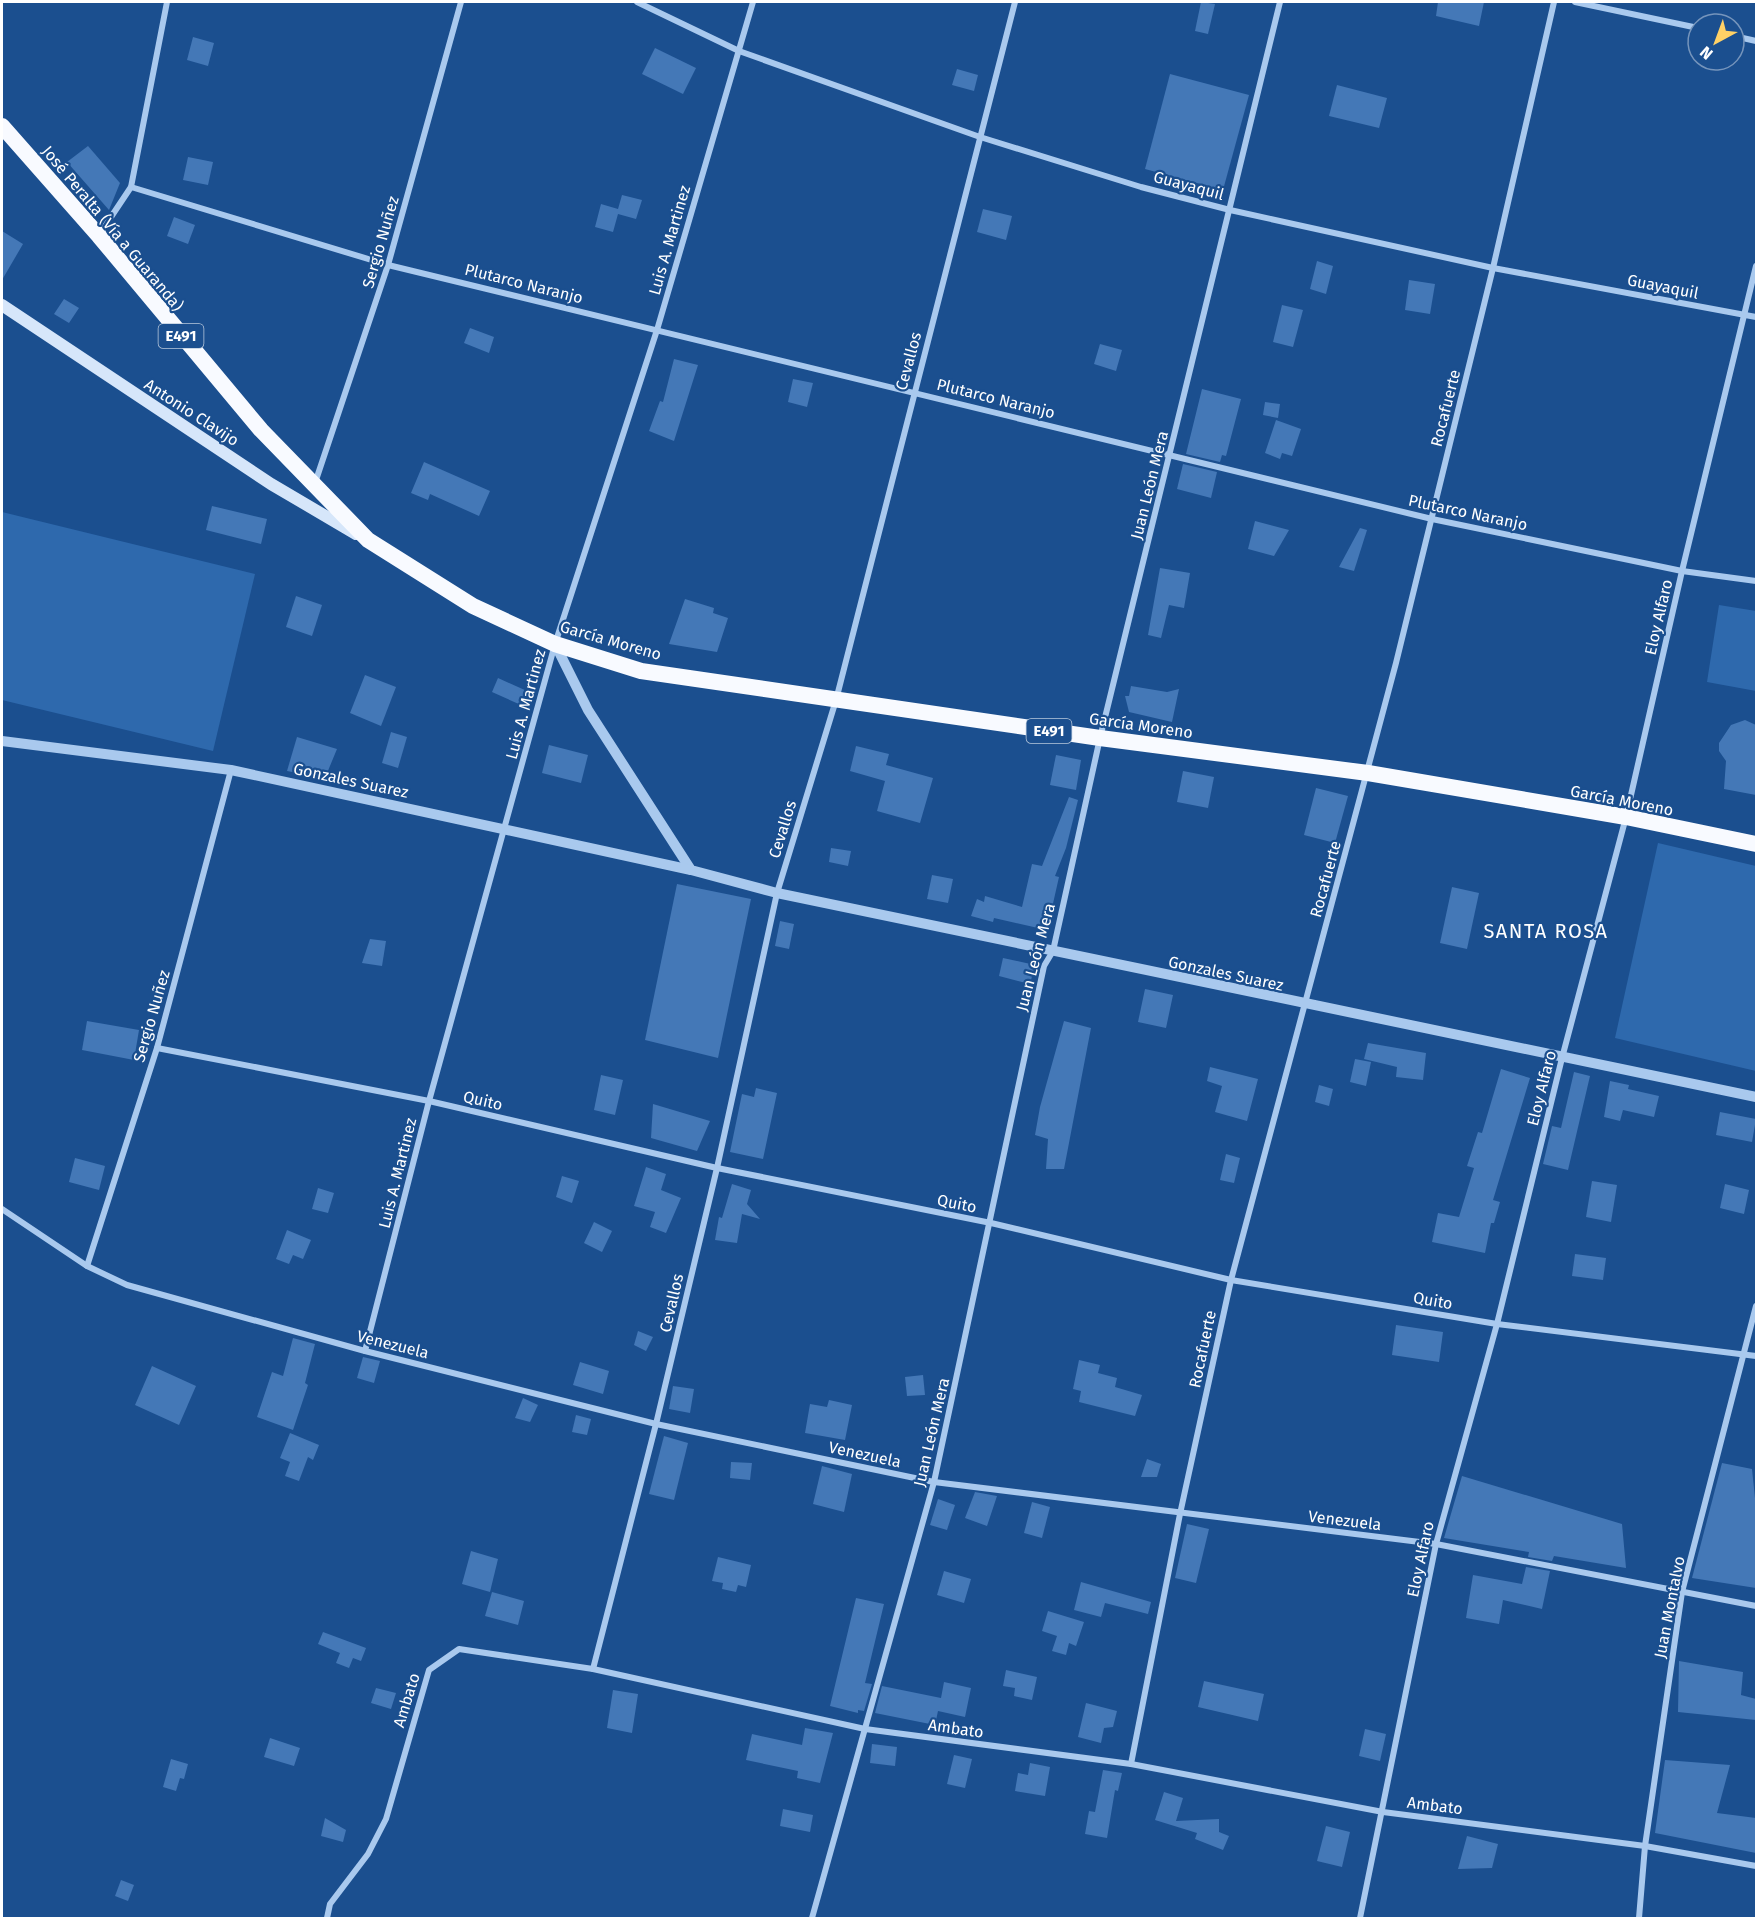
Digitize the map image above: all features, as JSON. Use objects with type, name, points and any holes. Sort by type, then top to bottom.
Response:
[{"type":"highway","name":"José Peralta (Vía a Guaranda)","points":[[2,126],[99,236],[174,328],[314,487],[368,540]]},
{"type":"highway","name":"García Moreno","points":[[368,540],[473,606],[555,644],[641,670],[1100,738],[1368,773],[1626,817],[1756,844]]},
{"type":"main road","name":"Antonio Clavijo","points":[[2,305],[262,477],[368,540]]},
{"type":"street","points":[[99,236],[131,188],[167,2]]},
{"type":"street","name":"Sergio Nuñez","points":[[314,487],[388,265],[461,2]]},
{"type":"street","name":"Guayaquil","points":[[637,2],[739,51],[980,137],[1141,187],[1230,210],[1493,268],[1756,317]]},
{"type":"street","name":"Luis A. Martinez","points":[[365,1351],[429,1101],[555,644],[657,330],[753,2]]},
{"type":"street","name":"Cevallos","points":[[593,1669],[656,1424],[717,1168],[777,894],[836,700],[1015,2]]},
{"type":"street","name":"Juan León Mera","points":[[812,1918],[934,1482],[1044,966],[1053,951],[1100,738],[1280,2]]},
{"type":"street","name":"Rocafuerte","points":[[1131,1764],[1180,1514],[1231,1280],[1368,773],[1493,268],[1554,2]]},
{"type":"street","points":[[1575,2],[1686,25]]},
{"type":"street","name":"Plutarco Naranjo","points":[[131,188],[388,265],[1432,519],[1682,571],[1756,581]]},
{"type":"street","name":"Eloy Alfaro","points":[[1360,1918],[1436,1544],[1497,1324],[1562,1058],[1626,817],[1682,571],[1756,266]]},
{"type":"street","points":[[555,644],[588,710],[691,870]]},
{"type":"street","name":"Gonzales Suarez","points":[[2,741],[231,770],[691,870],[777,894],[1562,1058],[1756,1096]]},
{"type":"street","name":"Sergio Nuñez","points":[[87,1266],[157,1048],[231,770]]},
{"type":"street","name":"Quito","points":[[157,1048],[429,1101],[717,1168],[991,1223],[1231,1280],[1497,1324],[1756,1356]]},
{"type":"street","name":"Venezuela","points":[[2,1209],[87,1266],[127,1285],[365,1351],[656,1424],[934,1482],[1436,1544],[1756,1606]]},
{"type":"street","name":"Juan Montalvo","points":[[1639,1918],[1645,1846],[1682,1592],[1756,1306]]},
{"type":"street","name":"Ambato","points":[[327,1918],[330,1904],[368,1854],[386,1819],[429,1670],[459,1649],[593,1669],[865,1729],[1131,1764],[1383,1812],[1645,1846],[1756,1866]]},
{"type":"shaded area","points":[[2,512],[255,574],[213,751],[2,700]]},
{"type":"shaded area","points":[[1719,605],[1756,611],[1756,691],[1707,682]]},
{"type":"shaded area","points":[[1658,843],[1756,866],[1756,1071],[1615,1038]]},
{"type":"building","points":[[1201,2],[1215,4],[1208,34],[1195,31]]},
{"type":"building","points":[[1438,2],[1484,2],[1479,26],[1436,16]]},
{"type":"building","points":[[193,37],[214,43],[208,66],[187,60]]},
{"type":"building","points":[[655,48],[696,68],[683,94],[642,74]]},
{"type":"building","points":[[957,69],[978,75],[974,91],[952,85]]},
{"type":"building","points":[[1170,74],[1249,95],[1223,190],[1145,169]]},
{"type":"building","points":[[1337,85],[1387,98],[1379,128],[1329,116]]},
{"type":"building","points":[[88,146],[120,183],[109,210],[67,162]]},
{"type":"building","points":[[188,157],[213,162],[208,185],[183,180]]},
{"type":"building","points":[[622,195],[642,200],[636,219],[618,214],[613,232],[595,227],[601,204],[618,209]]},
{"type":"building","points":[[983,209],[1012,216],[1006,240],[977,232]]},
{"type":"building","points":[[174,217],[195,225],[188,244],[167,236]]},
{"type":"building","points":[[2,231],[23,244],[2,280]]},
{"type":"building","points":[[1317,261],[1333,266],[1326,294],[1310,289]]},
{"type":"building","points":[[1409,280],[1435,284],[1430,314],[1405,310]]},
{"type":"building","points":[[64,299],[79,308],[69,323],[54,314]]},
{"type":"building","points":[[1282,305],[1303,310],[1293,347],[1273,342]]},
{"type":"building","points":[[470,328],[494,337],[489,353],[464,343]]},
{"type":"building","points":[[1100,344],[1122,350],[1116,371],[1094,364]]},
{"type":"building","points":[[674,359],[698,365],[674,441],[649,431],[660,401],[663,402]]},
{"type":"building","points":[[793,379],[813,383],[807,407],[788,402]]},
{"type":"building","points":[[1202,389],[1241,399],[1226,456],[1222,455],[1220,462],[1186,454]]},
{"type":"building","points":[[1265,402],[1280,404],[1278,418],[1263,415]]},
{"type":"building","points":[[1276,420],[1301,429],[1292,456],[1282,453],[1280,459],[1265,453]]},
{"type":"building","points":[[424,462],[490,491],[479,516],[430,494],[428,500],[411,493]]},
{"type":"building","points":[[1183,464],[1217,472],[1211,498],[1177,489]]},
{"type":"building","points":[[212,506],[267,519],[261,544],[206,530]]},
{"type":"building","points":[[1255,521],[1289,530],[1274,556],[1248,549]]},
{"type":"building","points":[[1360,528],[1367,530],[1354,571],[1339,567]]},
{"type":"building","points":[[1160,568],[1190,573],[1184,608],[1169,605],[1161,638],[1148,635]]},
{"type":"building","points":[[296,596],[322,605],[312,636],[286,627]]},
{"type":"building","points":[[685,599],[714,608],[713,613],[728,618],[717,652],[669,644]]},
{"type":"building","points":[[365,675],[396,687],[381,726],[350,713]]},
{"type":"building","points":[[498,678],[527,691],[521,705],[492,692]]},
{"type":"building","points":[[1131,686],[1167,692],[1179,689],[1172,722],[1129,712],[1125,696],[1129,696]]},
{"type":"building","points":[[1745,720],[1756,725],[1756,795],[1724,789],[1726,761],[1719,751],[1719,743],[1731,725]]},
{"type":"building","points":[[391,732],[407,737],[398,768],[382,763]]},
{"type":"building","points":[[297,737],[337,749],[325,778],[287,771]]},
{"type":"building","points":[[549,745],[588,755],[581,783],[542,773]]},
{"type":"building","points":[[856,746],[889,754],[886,765],[933,778],[920,823],[877,811],[885,781],[850,771]]},
{"type":"building","points":[[1056,755],[1081,760],[1076,790],[1050,785]]},
{"type":"building","points":[[1183,771],[1214,777],[1208,808],[1177,802]]},
{"type":"building","points":[[1316,788],[1348,796],[1335,843],[1304,835]]},
{"type":"building","points":[[1069,797],[1078,800],[1066,848],[1055,876],[1059,877],[1047,930],[994,918],[993,922],[971,916],[977,899],[984,902],[985,896],[1022,907],[1032,864],[1042,866]]},
{"type":"building","points":[[831,848],[851,851],[848,866],[829,862]]},
{"type":"building","points":[[932,875],[953,879],[948,903],[927,899]]},
{"type":"building","points":[[677,884],[751,899],[718,1058],[645,1040]]},
{"type":"building","points":[[1452,887],[1479,893],[1467,949],[1440,943]]},
{"type":"building","points":[[780,921],[794,924],[789,949],[775,946]]},
{"type":"building","points":[[370,939],[386,941],[382,966],[362,963]]},
{"type":"building","points":[[1003,958],[1035,965],[1030,984],[999,976]]},
{"type":"building","points":[[1145,989],[1173,995],[1166,1028],[1138,1022]]},
{"type":"building","points":[[87,1021],[139,1030],[134,1060],[82,1050]]},
{"type":"building","points":[[1064,1021],[1091,1028],[1064,1169],[1046,1169],[1048,1139],[1035,1135],[1040,1107]]},
{"type":"building","points":[[1368,1043],[1426,1053],[1423,1080],[1396,1077],[1397,1067],[1364,1059]]},
{"type":"building","points":[[1355,1059],[1371,1062],[1366,1086],[1350,1082]]},
{"type":"building","points":[[1210,1067],[1258,1079],[1247,1121],[1215,1112],[1222,1086],[1207,1081]]},
{"type":"building","points":[[1501,1069],[1530,1078],[1493,1200],[1500,1202],[1494,1223],[1491,1223],[1485,1253],[1432,1242],[1438,1213],[1459,1217],[1474,1168],[1467,1166],[1478,1132],[1482,1133]]},
{"type":"building","points":[[1574,1072],[1590,1076],[1568,1170],[1543,1164],[1552,1126],[1561,1128]]},
{"type":"building","points":[[601,1075],[623,1080],[615,1115],[594,1110]]},
{"type":"building","points":[[1610,1081],[1629,1085],[1628,1089],[1659,1096],[1654,1117],[1623,1110],[1620,1121],[1604,1117]]},
{"type":"building","points":[[1319,1085],[1333,1089],[1329,1106],[1315,1102]]},
{"type":"building","points":[[756,1088],[777,1093],[763,1159],[730,1152],[742,1094],[754,1097]]},
{"type":"building","points":[[653,1104],[710,1121],[697,1151],[651,1138]]},
{"type":"building","points":[[1720,1112],[1756,1119],[1752,1142],[1716,1135]]},
{"type":"building","points":[[1226,1154],[1240,1158],[1234,1183],[1220,1180]]},
{"type":"building","points":[[75,1158],[105,1166],[99,1190],[69,1182]]},
{"type":"building","points":[[646,1167],[666,1174],[661,1190],[681,1198],[666,1233],[650,1227],[655,1212],[634,1206]]},
{"type":"building","points":[[562,1176],[579,1181],[572,1203],[556,1197]]},
{"type":"building","points":[[1592,1181],[1617,1185],[1611,1222],[1586,1217]]},
{"type":"building","points":[[732,1184],[751,1190],[747,1204],[760,1219],[742,1214],[737,1243],[715,1240],[719,1217],[722,1218]]},
{"type":"building","points":[[1725,1184],[1749,1190],[1744,1214],[1720,1208]]},
{"type":"building","points":[[318,1188],[334,1193],[328,1213],[312,1209]]},
{"type":"building","points":[[594,1222],[612,1231],[602,1252],[584,1243]]},
{"type":"building","points":[[287,1230],[311,1240],[303,1259],[293,1255],[289,1264],[276,1259]]},
{"type":"building","points":[[1575,1254],[1606,1258],[1603,1280],[1572,1276]]},
{"type":"building","points":[[1396,1325],[1443,1332],[1439,1362],[1392,1355]]},
{"type":"building","points":[[638,1331],[653,1337],[646,1351],[634,1345]]},
{"type":"building","points":[[293,1338],[315,1344],[305,1383],[308,1385],[293,1430],[257,1417],[272,1372],[283,1376]]},
{"type":"building","points":[[363,1357],[380,1361],[374,1383],[357,1378]]},
{"type":"building","points":[[1079,1360],[1100,1365],[1098,1373],[1117,1378],[1115,1387],[1142,1395],[1135,1416],[1079,1402],[1081,1391],[1073,1389]]},
{"type":"building","points":[[580,1362],[609,1371],[603,1394],[573,1385]]},
{"type":"building","points":[[152,1366],[196,1386],[179,1425],[135,1405]]},
{"type":"building","points":[[923,1375],[925,1395],[907,1396],[905,1377]]},
{"type":"building","points":[[673,1386],[694,1389],[690,1413],[669,1409]]},
{"type":"building","points":[[523,1398],[538,1405],[530,1422],[515,1418]]},
{"type":"building","points":[[829,1400],[852,1405],[845,1440],[805,1433],[810,1404],[827,1407]]},
{"type":"building","points":[[576,1415],[591,1419],[587,1435],[572,1432]]},
{"type":"building","points":[[290,1433],[319,1445],[313,1460],[308,1457],[299,1481],[285,1476],[290,1462],[280,1458]]},
{"type":"building","points":[[664,1436],[688,1443],[674,1500],[649,1494]]},
{"type":"building","points":[[1147,1459],[1161,1464],[1157,1477],[1141,1477]]},
{"type":"building","points":[[731,1462],[752,1463],[750,1480],[730,1478]]},
{"type":"building","points":[[1722,1463],[1752,1469],[1756,1508],[1756,1588],[1692,1578]]},
{"type":"building","points":[[822,1466],[852,1474],[844,1512],[813,1504]]},
{"type":"building","points":[[1462,1476],[1622,1524],[1626,1568],[1554,1556],[1552,1561],[1528,1557],[1529,1552],[1444,1538]]},
{"type":"building","points":[[975,1492],[997,1496],[987,1526],[965,1518]]},
{"type":"building","points":[[938,1499],[955,1505],[947,1530],[930,1525]]},
{"type":"building","points":[[1032,1502],[1050,1507],[1042,1538],[1024,1533]]},
{"type":"building","points":[[1187,1524],[1209,1529],[1196,1583],[1175,1578]]},
{"type":"building","points":[[471,1551],[498,1559],[490,1592],[462,1584]]},
{"type":"building","points":[[718,1557],[751,1565],[746,1587],[738,1585],[736,1592],[722,1589],[723,1583],[712,1581]]},
{"type":"building","points":[[1526,1567],[1550,1571],[1542,1609],[1503,1600],[1499,1624],[1466,1618],[1473,1575],[1522,1584]]},
{"type":"building","points":[[944,1571],[971,1579],[964,1603],[937,1595]]},
{"type":"building","points":[[1081,1582],[1151,1602],[1148,1614],[1105,1603],[1101,1617],[1074,1610]]},
{"type":"building","points":[[492,1592],[524,1601],[518,1625],[485,1616]]},
{"type":"building","points":[[856,1598],[884,1604],[865,1683],[872,1684],[864,1711],[858,1710],[858,1713],[830,1706]]},
{"type":"building","points":[[1048,1611],[1084,1622],[1076,1646],[1069,1643],[1066,1655],[1052,1651],[1057,1636],[1042,1631]]},
{"type":"building","points":[[323,1632],[366,1648],[361,1661],[353,1658],[349,1668],[336,1663],[340,1653],[318,1644]]},
{"type":"building","points":[[1679,1661],[1743,1672],[1741,1695],[1756,1699],[1756,1720],[1678,1712]]},
{"type":"building","points":[[1006,1670],[1037,1677],[1032,1700],[1014,1696],[1015,1688],[1003,1686]]},
{"type":"building","points":[[1204,1681],[1264,1694],[1258,1721],[1198,1707]]},
{"type":"building","points":[[944,1682],[971,1688],[965,1717],[938,1711],[935,1725],[875,1713],[882,1686],[941,1698]]},
{"type":"building","points":[[376,1688],[396,1693],[391,1709],[371,1703]]},
{"type":"building","points":[[613,1690],[638,1694],[632,1733],[607,1728]]},
{"type":"building","points":[[1086,1703],[1117,1711],[1113,1727],[1104,1728],[1101,1743],[1078,1737]]},
{"type":"building","points":[[805,1728],[833,1733],[820,1783],[797,1778],[798,1771],[746,1760],[752,1734],[802,1745]]},
{"type":"building","points":[[1365,1729],[1386,1734],[1380,1761],[1359,1756]]},
{"type":"building","points":[[270,1738],[300,1748],[294,1766],[264,1757]]},
{"type":"building","points":[[872,1744],[897,1747],[895,1766],[870,1763]]},
{"type":"building","points":[[954,1755],[972,1759],[965,1788],[947,1784]]},
{"type":"building","points":[[171,1759],[188,1764],[184,1779],[180,1778],[176,1791],[163,1787]]},
{"type":"building","points":[[1665,1760],[1730,1765],[1717,1813],[1756,1818],[1756,1853],[1655,1833]]},
{"type":"building","points":[[1030,1763],[1050,1767],[1045,1796],[1015,1791],[1018,1773],[1028,1775]]},
{"type":"building","points":[[1103,1770],[1122,1773],[1118,1791],[1115,1790],[1107,1838],[1085,1834],[1089,1811],[1095,1812]]},
{"type":"building","points":[[1164,1792],[1183,1798],[1176,1821],[1219,1819],[1219,1832],[1229,1836],[1223,1850],[1195,1839],[1197,1833],[1155,1820]]},
{"type":"building","points":[[783,1809],[813,1815],[810,1832],[780,1826]]},
{"type":"building","points":[[325,1818],[346,1830],[343,1842],[321,1836]]},
{"type":"building","points":[[1326,1826],[1350,1832],[1342,1867],[1317,1861]]},
{"type":"building","points":[[1467,1836],[1498,1844],[1492,1868],[1458,1869]]},
{"type":"building","points":[[121,1880],[134,1885],[128,1901],[115,1896]]},
{"type":"district","name":"SANTA ROSA","points":[[1546,931]]}]
